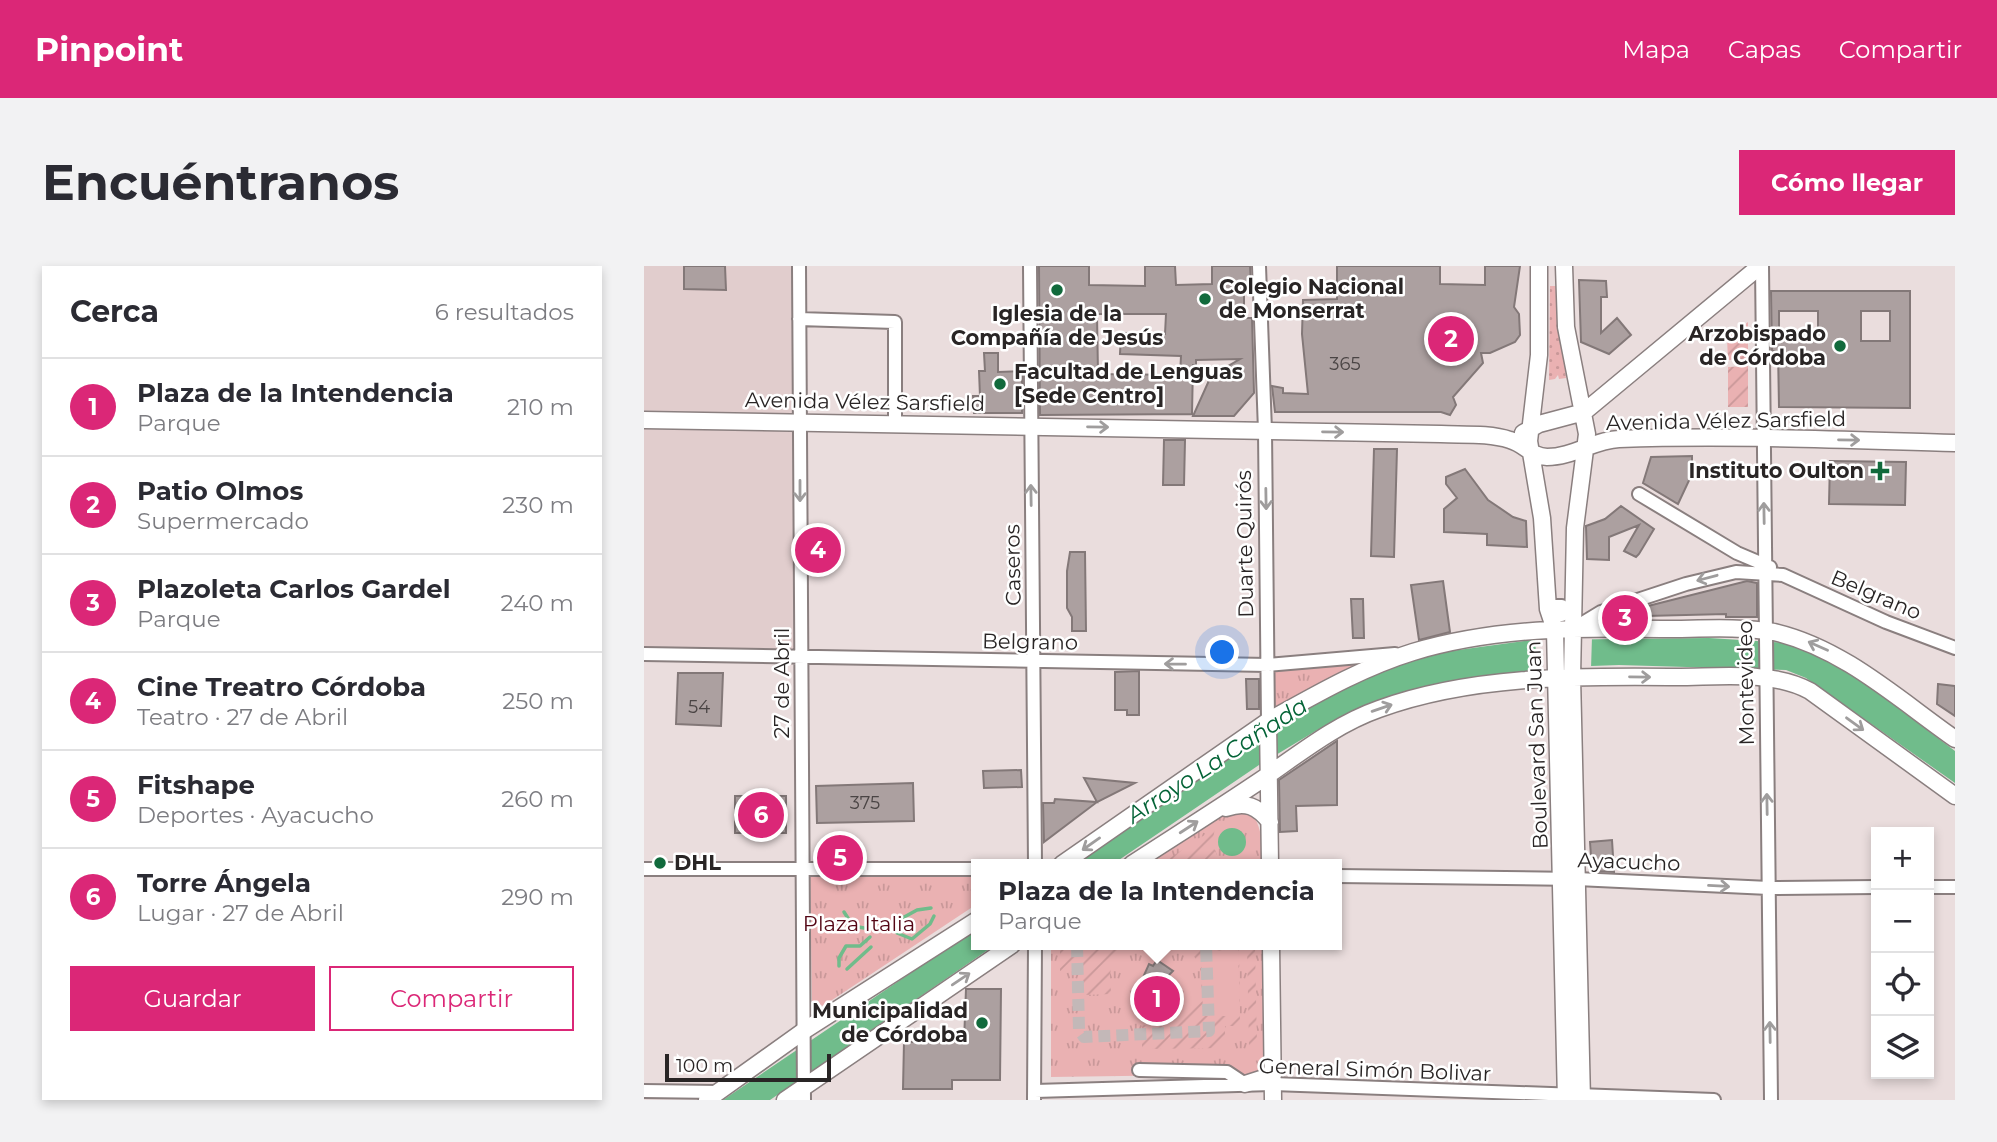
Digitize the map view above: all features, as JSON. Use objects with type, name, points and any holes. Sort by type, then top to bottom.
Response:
[{"type":"main road","name":"Boulevard San Juan","points":[[1539,266],[1539,355],[1530,427],[1530,454],[1543,528],[1548,609],[1555,630],[1555,678],[1569,879]]},
{"type":"main road","name":"Boulevard San Juan","points":[[1564,266],[1566,327],[1584,412],[1586,448],[1575,528],[1572,677],[1569,879],[1574,1098]]},
{"type":"main road","points":[[1584,412],[1761,266]]},
{"type":"main road","name":"Avenida Vélez Sarsfield","points":[[644,420],[1265,430],[1506,438],[1518,435],[1530,427],[1584,412]]},
{"type":"main road","points":[[1506,438],[1520,444],[1530,454]]},
{"type":"main road","name":"Avenida Vélez Sarsfield","points":[[1530,454],[1557,457],[1615,439],[1763,438],[1955,443]]},
{"type":"main road","points":[[1069,859],[1268,721],[1355,674],[1415,652],[1466,641],[1573,629],[1765,631],[1797,637],[1839,656],[1955,739]]},
{"type":"main road","points":[[1140,859],[1328,734],[1379,709],[1450,692],[1555,678],[1765,678],[1792,683],[1810,691],[1955,796]]},
{"type":"main road","name":"Duarte Quirós","points":[[1268,721],[1270,859]]},
{"type":"main road","points":[[1213,812],[1245,804],[1261,810],[1270,822]]},
{"type":"main road","points":[[713,1096],[805,1030],[971,924]]},
{"type":"main road","points":[[785,1100],[804,1093],[1005,950]]},
{"type":"main road","points":[[1245,1084],[1273,1086],[1271,950]]},
{"type":"street","name":"27 de Abril","points":[[799,266],[804,1093]]},
{"type":"street","name":"Caseros","points":[[1030,266],[1035,859]]},
{"type":"street","name":"Duarte Quirós","points":[[1259,266],[1265,430],[1268,721]]},
{"type":"street","name":"Montevideo","points":[[1761,266],[1771,1100]]},
{"type":"street","points":[[799,319],[895,322],[895,424]]},
{"type":"street","points":[[1639,494],[1764,570]]},
{"type":"street","points":[[1736,572],[1740,561],[1737,553]]},
{"type":"street","name":"Belgrano","points":[[1573,629],[1601,612],[1714,576],[1764,570],[1783,575],[1886,622],[1955,648]]},
{"type":"street","name":"Belgrano","points":[[644,654],[1268,665],[1415,652]]},
{"type":"street","points":[[644,869],[971,869]]},
{"type":"street","name":"Ayacucho","points":[[1342,876],[1569,879],[1769,888],[1871,887]]},
{"type":"street","points":[[1934,887],[1955,887]]},
{"type":"street","points":[[1035,950],[1035,1096]]},
{"type":"street","points":[[1139,1070],[1227,1072],[1245,1084]]},
{"type":"street","name":"General Simón Bolivar","points":[[1035,1096],[1245,1084]]},
{"type":"street","name":"General Simón Bolivar","points":[[1273,1086],[1574,1098],[1714,1100]]},
{"type":"street","points":[[644,1091],[713,1096]]},
{"type":"shaded area","points":[[644,266],[799,266],[801,657],[644,654]]},
{"type":"shaded area","points":[[1709,638],[1789,643],[1837,662],[1955,751],[1955,783],[1806,678],[1786,670],[1619,665],[1564,667],[1476,677],[1420,688],[1388,698],[1319,729],[1259,765],[1120,859],[1077,859],[1291,715],[1360,677],[1429,654],[1532,640]]},
{"type":"shaded area","points":[[1232,828],[1242,832],[1246,842],[1242,852],[1232,856],[1222,852],[1218,842],[1222,832]]},
{"type":"shaded area","points":[[971,932],[971,950],[988,950],[770,1100],[723,1100]]},
{"type":"green space","points":[[1550,286],[1558,286],[1566,378],[1559,379],[1558,375],[1549,380]]},
{"type":"green space","points":[[1748,322],[1748,359],[1728,360],[1727,338]]},
{"type":"green space","points":[[1748,366],[1748,407],[1728,407],[1728,367]]},
{"type":"green space","points":[[1414,652],[1268,721],[1268,665]]},
{"type":"green space","points":[[1250,811],[1254,817],[1260,830],[1263,859],[1154,859],[1222,816]]},
{"type":"green space","points":[[1215,828],[1212,844],[1219,859],[1168,859]]},
{"type":"green space","name":"Plaza Italia","points":[[971,873],[971,908],[823,1006],[812,1001],[810,875]]},
{"type":"green space","points":[[1051,950],[1263,950],[1264,1074],[1051,1077]]},
{"type":"green space","points":[[1060,950],[1122,950],[1112,968],[1112,994],[1083,995],[1083,970],[1060,971]]},
{"type":"green space","points":[[1189,950],[1239,950],[1240,1026],[1225,1026],[1225,1048],[1142,1049],[1142,1025],[1173,1021],[1185,1014],[1194,1004],[1200,992],[1202,978],[1198,964]]},
{"type":"green space","points":[[1238,950],[1240,1016],[1203,1016],[1201,951]]},
{"type":"green space","points":[[1247,950],[1255,950],[1257,1047],[1249,1047]]},
{"type":"pier","points":[[1592,636],[1591,669],[1537,673],[1535,637]]},
{"type":"building","points":[[684,266],[725,266],[726,290],[684,289]]},
{"type":"building","points":[[1039,266],[1089,266],[1089,285],[1145,286],[1145,266],[1175,266],[1176,285],[1212,284],[1212,266],[1250,266],[1251,284],[1244,284],[1244,318],[1252,318],[1254,393],[1234,416],[1193,416],[1211,376],[1240,359],[1196,360],[1196,365],[1193,365],[1192,414],[1040,415]],"holes":[[[1097,314],[1166,314],[1165,334],[1121,333],[1120,354],[1181,356],[1180,375],[1098,374]]]},
{"type":"building","points":[[1337,266],[1440,266],[1440,284],[1485,285],[1485,266],[1520,266],[1514,307],[1519,314],[1520,335],[1515,342],[1490,353],[1481,353],[1483,363],[1453,397],[1456,405],[1450,415],[1441,412],[1275,412],[1272,386],[1283,388],[1283,393],[1308,394],[1302,334],[1303,300],[1337,299]]},
{"type":"building","points":[[1579,280],[1606,281],[1607,297],[1601,297],[1601,333],[1617,318],[1631,335],[1609,354],[1581,342]]},
{"type":"building","name":"Arzobispado de Córdoba","points":[[1771,291],[1910,291],[1910,408],[1779,407],[1778,351],[1772,351]],"holes":[[[1779,311],[1818,311],[1818,338],[1779,338]],[[1861,311],[1890,311],[1890,341],[1861,341]]]},
{"type":"building","name":"Facultad de Lenguas [Sede Centro]","points":[[984,353],[998,353],[998,372],[1022,371],[1022,413],[974,413],[973,396],[980,396],[979,371],[985,371]]},
{"type":"building","points":[[1164,440],[1185,440],[1184,485],[1163,485]]},
{"type":"building","points":[[1374,449],[1397,449],[1394,557],[1371,556]]},
{"type":"building","points":[[1692,456],[1692,474],[1678,504],[1643,483],[1651,457]]},
{"type":"building","name":"Instituto Oulton","points":[[1830,461],[1906,462],[1905,505],[1829,504]]},
{"type":"building","points":[[1465,469],[1488,500],[1513,517],[1526,521],[1527,547],[1487,545],[1487,534],[1444,532],[1444,509],[1457,498],[1446,484],[1446,477]]},
{"type":"building","points":[[1621,506],[1654,529],[1639,554],[1636,557],[1624,551],[1639,525],[1609,537],[1609,560],[1587,559],[1586,526],[1605,519]]},
{"type":"building","points":[[1070,552],[1085,552],[1086,631],[1072,631],[1072,617],[1067,608]]},
{"type":"building","points":[[1443,581],[1450,632],[1419,640],[1411,585]]},
{"type":"building","points":[[1747,581],[1757,583],[1757,617],[1726,617],[1726,614],[1646,616],[1644,607]]},
{"type":"building","points":[[1351,599],[1363,599],[1364,638],[1353,638]]},
{"type":"building","points":[[1139,671],[1139,715],[1127,715],[1127,710],[1115,710],[1115,672]]},
{"type":"building","points":[[678,673],[723,673],[721,726],[676,724]]},
{"type":"building","points":[[1246,679],[1259,679],[1259,709],[1247,709]]},
{"type":"building","points":[[1938,684],[1955,686],[1955,716],[1937,704]]},
{"type":"building","points":[[1337,741],[1337,805],[1296,806],[1297,831],[1280,832],[1279,780]]},
{"type":"building","points":[[1021,770],[1022,787],[984,788],[983,771]]},
{"type":"building","points":[[1084,778],[1135,783],[1097,802]]},
{"type":"building","points":[[913,783],[914,821],[817,823],[816,786]]},
{"type":"building","points":[[735,796],[786,796],[786,833],[735,833]]},
{"type":"building","points":[[1055,799],[1097,802],[1044,842],[1043,803],[1054,803]]},
{"type":"building","points":[[1612,840],[1614,872],[1592,871],[1590,842]]},
{"type":"building","points":[[1157,960],[1173,971],[1166,978],[1170,982],[1136,993],[1149,964],[1153,966]]},
{"type":"building","points":[[966,989],[1001,989],[1000,1080],[952,1080],[952,1089],[903,1089],[904,1042],[964,1042]]},
{"type":"waterway","points":[[897,921],[917,910],[931,908]]},
{"type":"waterway","points":[[844,912],[853,926],[864,928]]},
{"type":"waterway","points":[[897,933],[912,939],[930,924],[934,916]]},
{"type":"waterway","points":[[839,966],[839,958],[846,946],[860,946],[870,937]]},
{"type":"waterway","points":[[847,969],[871,947]]},
{"type":"tunnel","points":[[1077,950],[1079,1030],[1084,1037],[1209,1031],[1206,950]]},
{"type":"place","name":"Iglesia de la Compañía de Jesús","points":[[1057,290]]},
{"type":"place","name":"Colegio Nacional de Monserrat","points":[[1205,299]]},
{"type":"place","name":"Patio Olmos","points":[[1451,339]]},
{"type":"place","name":"Arzobispado de Córdoba","points":[[1840,346]]},
{"type":"place","name":"Facultad de Lenguas [Sede Centro]","points":[[1000,384]]},
{"type":"place","name":"Instituto Oulton","points":[[1880,471]]},
{"type":"place","name":"Cine Treatro Córdoba","points":[[818,550]]},
{"type":"place","name":"Plazoleta Carlos Gardel","points":[[1625,618]]},
{"type":"place","name":"Torre Ángela","points":[[761,815]]},
{"type":"place","name":"Fitshape","points":[[840,858]]},
{"type":"place","name":"DHL","points":[[660,863]]},
{"type":"place","name":"Plaza de la Intendencia","points":[[1157,999]]},
{"type":"place","name":"Municipalidad de Córdoba","points":[[982,1023]]},
{"type":"water label","name":"Arroyo La Cañada","points":[[1217,760]]}]
